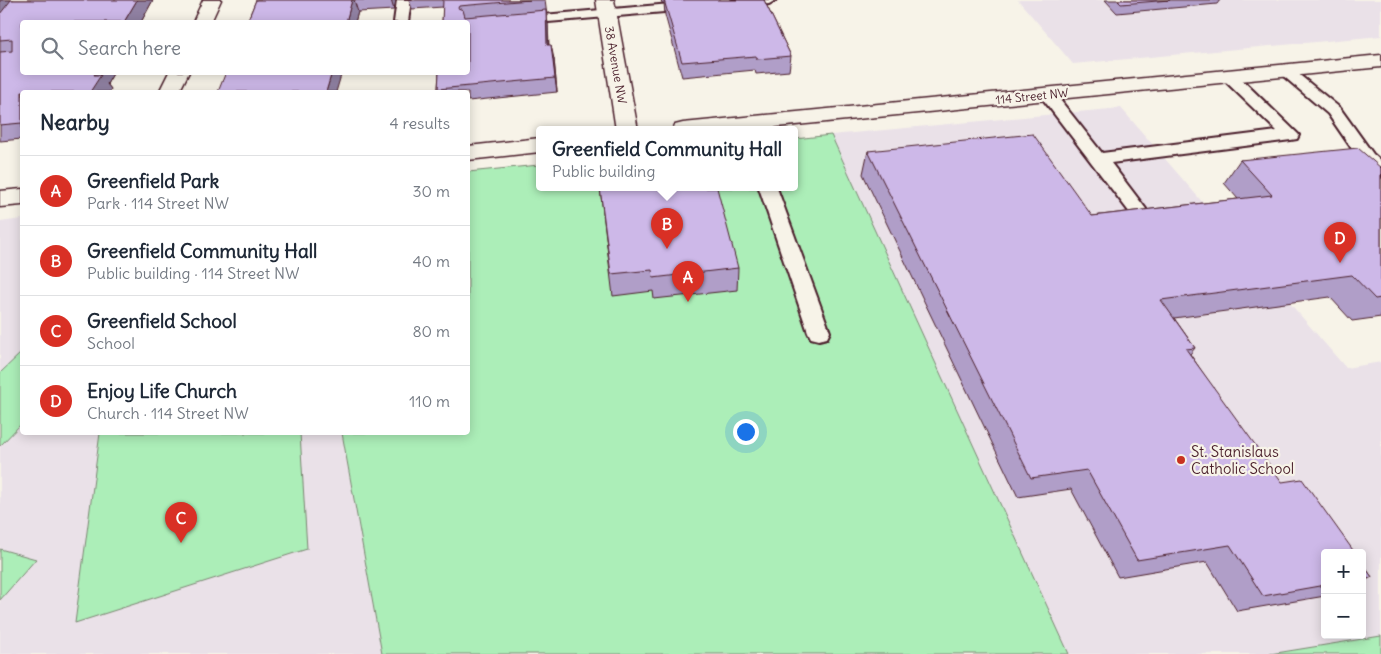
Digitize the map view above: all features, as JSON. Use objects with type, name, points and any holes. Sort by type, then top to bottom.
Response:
[{"type":"street","points":[[203,20],[212,0]]},
{"type":"street","name":"38 Avenue NW","points":[[606,7],[626,126]]},
{"type":"street","name":"114 Street NW","points":[[756,126],[1046,94],[1381,61]]},
{"type":"street","points":[[170,90],[178,75]]},
{"type":"street","points":[[470,152],[536,145]]},
{"type":"street","points":[[0,200],[20,197]]},
{"type":"lane","points":[[401,20],[404,0]]},
{"type":"lane","points":[[722,4],[769,0]]},
{"type":"lane","points":[[470,25],[606,7],[704,6]]},
{"type":"lane","points":[[1286,71],[1334,111],[1367,158],[1381,171]]},
{"type":"lane","points":[[1098,158],[1291,134],[1229,76]]},
{"type":"lane","points":[[1046,94],[1137,209]]},
{"type":"lane","points":[[769,191],[819,332]]},
{"type":"shaded area","points":[[1018,0],[1381,0],[1381,36],[1073,64]]},
{"type":"shaded area","name":"St. Stanislaus Catholic School","points":[[1121,108],[1346,368],[1381,362],[1381,636],[1366,638],[1366,549],[1321,549],[1321,639],[1362,639],[1270,654],[1069,654],[831,135]]},
{"type":"shaded area","points":[[20,219],[20,435],[342,435],[382,654],[0,654],[0,222]]},
{"type":"green space","points":[[831,135],[1069,654],[382,654],[342,435],[470,435],[470,172],[536,165],[536,191],[798,191],[798,139]]},
{"type":"green space","points":[[20,354],[20,425],[0,446],[0,373]]},
{"type":"green space","points":[[100,435],[300,435],[307,549],[75,623]]},
{"type":"green space","points":[[0,549],[36,559],[0,600]]},
{"type":"green space","points":[[1381,636],[1381,654],[1270,654],[1366,639]]},
{"type":"building","points":[[11,0],[137,0],[125,20],[20,20],[20,75],[101,75],[91,90],[20,90],[20,123],[0,125],[0,52],[12,51],[12,39],[0,40],[0,14]]},
{"type":"building","points":[[256,0],[352,0],[347,20],[248,20]]},
{"type":"building","points":[[443,0],[530,0],[459,6],[458,8],[463,10],[465,17],[546,10],[547,45],[551,45],[555,78],[438,89],[439,75],[470,75],[470,20],[442,20]]},
{"type":"building","points":[[664,0],[764,0],[791,56],[757,59],[756,56],[682,62]]},
{"type":"building","points":[[1117,0],[1170,0],[1121,4]]},
{"type":"building","points":[[225,75],[331,75],[327,90],[219,90]]},
{"type":"building","name":"St. Stanislaus Catholic School","points":[[1033,134],[1092,216],[1272,195],[1240,160],[1358,148],[1381,168],[1381,298],[1375,299],[1352,275],[1161,300],[1195,348],[1186,349],[1282,482],[1302,479],[1352,549],[1321,549],[1321,586],[1263,596],[1230,545],[1137,560],[1087,470],[1031,478],[868,151]]},
{"type":"building","points":[[600,191],[718,191],[738,268],[653,278],[652,270],[611,274]]},
{"type":"building","points":[[1366,569],[1372,577],[1366,578]]},
{"type":"place","name":"Greenfield Community Hall","points":[[667,249]]},
{"type":"place","name":"Enjoy Life Church","points":[[1340,263]]},
{"type":"place","name":"Greenfield Park","points":[[688,302]]},
{"type":"place","name":"St. Stanislaus Catholic School","points":[[1181,460]]},
{"type":"place","name":"Greenfield School","points":[[181,543]]}]
